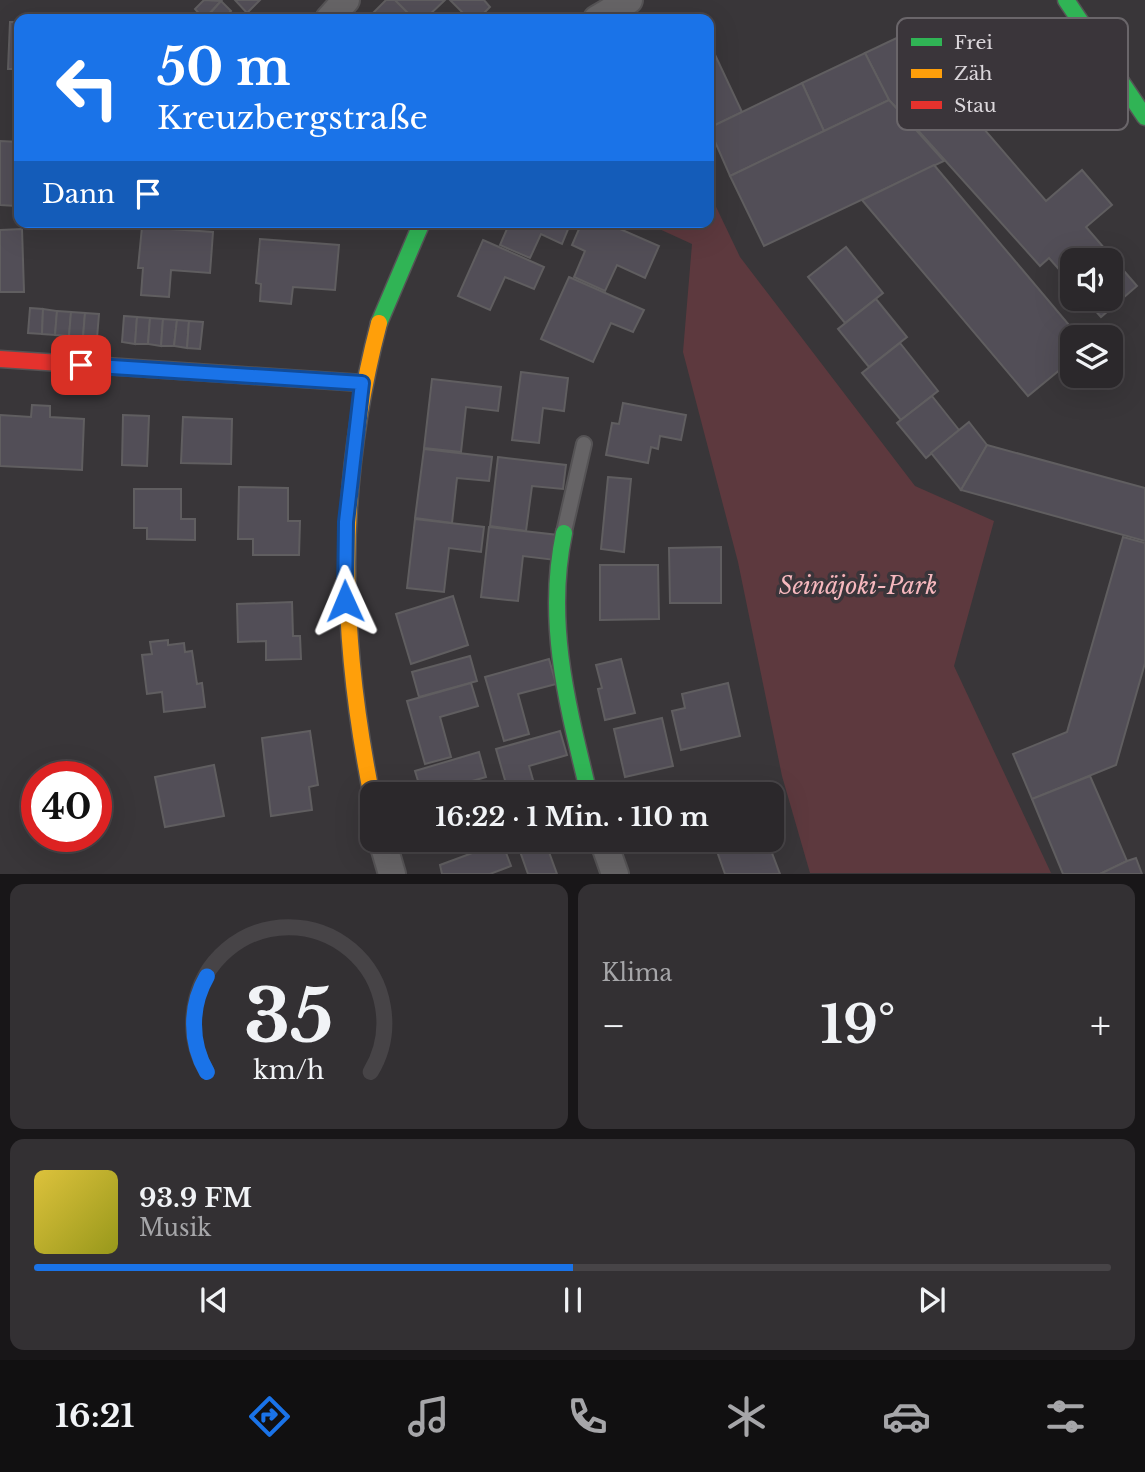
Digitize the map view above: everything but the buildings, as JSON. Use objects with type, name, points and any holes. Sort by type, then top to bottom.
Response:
[{"type":"street","points":[[333,14],[346,0]]},
{"type":"street","points":[[1066,0],[1078,18]]},
{"type":"street","points":[[1128,91],[1144,114]]},
{"type":"street","points":[[369,782],[355,719],[345,576],[350,479],[362,383],[381,316],[419,228]]},
{"type":"street","points":[[0,359],[362,383]]},
{"type":"street","points":[[564,533],[557,556],[559,639],[570,719],[586,782]]},
{"type":"street","points":[[386,852],[392,873]]},
{"type":"street","points":[[607,852],[614,873]]},
{"type":"lane","points":[[564,533],[584,444]]},
{"type":"green space","name":"Seinäjoki-Park","points":[[714,202],[740,257],[915,486],[994,521],[954,666],[1051,873],[810,873],[782,776],[738,562],[683,352],[692,244],[657,228],[714,228]]},
{"type":"traffic: fast","points":[[1066,0],[1078,18]]},
{"type":"traffic: fast","points":[[1128,92],[1145,117]]},
{"type":"traffic: fast","points":[[379,323],[419,228]]},
{"type":"traffic: fast","points":[[564,533],[559,566],[558,632],[567,697],[586,782]]},
{"type":"traffic: slow","points":[[369,782],[354,680],[347,562],[355,444],[379,323]]},
{"type":"traffic: jam","points":[[0,359],[362,383]]},
{"type":"route","points":[[81,365],[362,383],[346,522],[345,601]]}]
